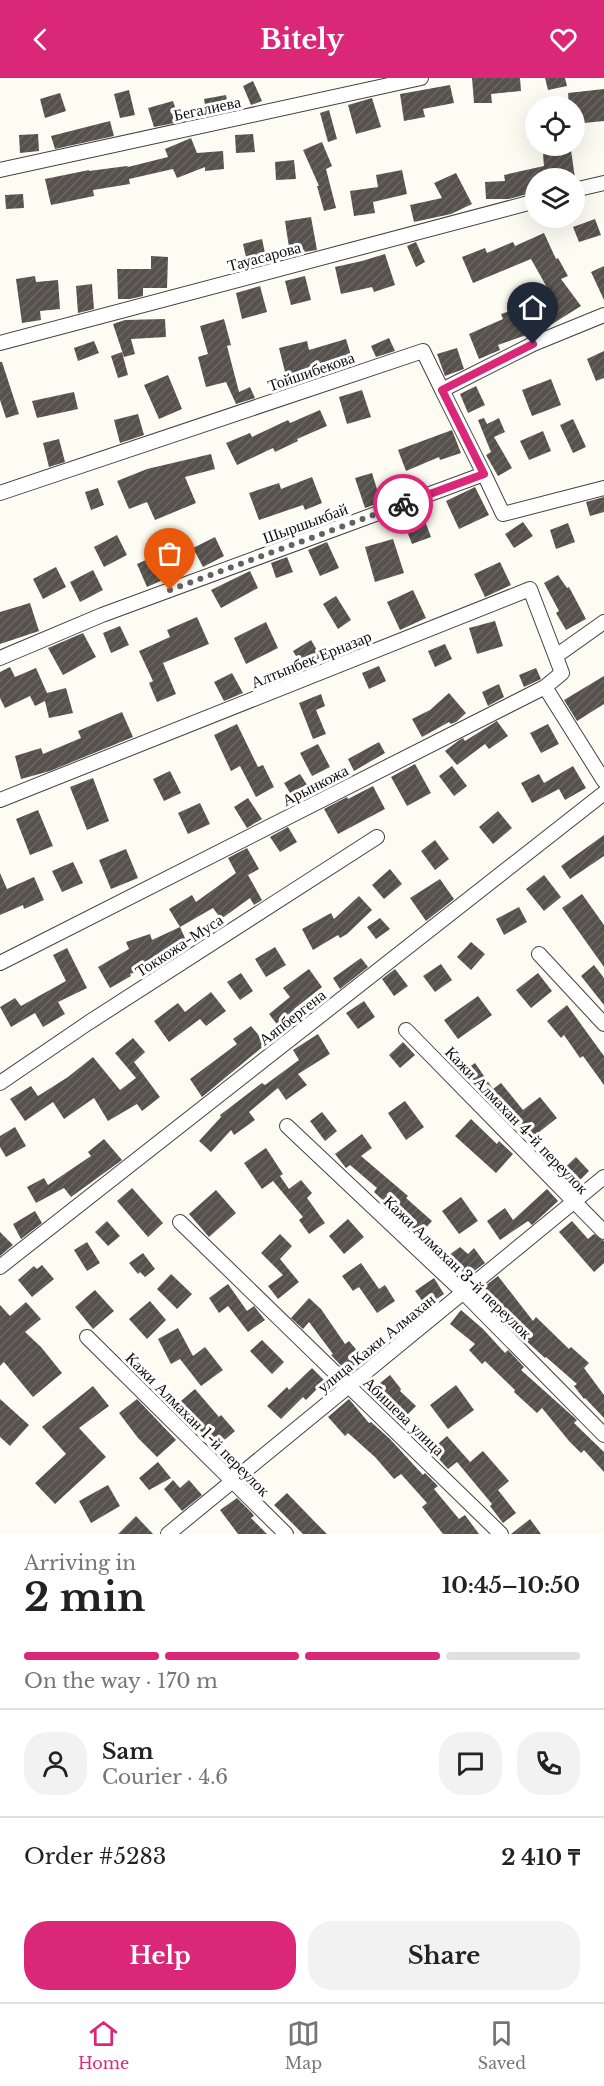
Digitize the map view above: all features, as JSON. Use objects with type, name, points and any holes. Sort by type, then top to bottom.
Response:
[{"type":"street","name":"Бегалиева","points":[[0,170],[420,78]]},
{"type":"street","points":[[585,187],[604,183]]},
{"type":"street","name":"Тауасарова","points":[[0,343],[525,204]]},
{"type":"street","points":[[604,315],[533,344],[442,390],[503,514],[604,488]]},
{"type":"street","name":"Тойшибекова","points":[[0,493],[423,351],[442,390]]},
{"type":"street","name":"Шыршыкбай","points":[[0,658],[102,615],[484,474]]},
{"type":"street","name":"Алтынбек Ерназар","points":[[0,800],[530,589],[556,657]]},
{"type":"street","points":[[604,622],[556,657],[562,673],[545,687],[604,781]]},
{"type":"street","name":"Арынкожа","points":[[0,963],[545,687]]},
{"type":"street","name":"Аяпбергена","points":[[0,1267],[604,794]]},
{"type":"street","name":"Токкожа-Муса","points":[[0,1083],[88,1023],[376,837]]},
{"type":"street","points":[[539,954],[604,1024]]},
{"type":"street","name":"Кажи Алмахан 4-й переулок","points":[[406,1030],[604,1232]]},
{"type":"street","name":"Кажи Алмахан 3-й переулок","points":[[287,1126],[463,1292],[604,1435]]},
{"type":"street","name":"улица Кажи Алмахан","points":[[168,1534],[604,1177]]},
{"type":"street","name":"Абишева улица","points":[[180,1222],[501,1534]]},
{"type":"street","name":"Кажи Алмахан 1-й переулок","points":[[87,1337],[286,1534]]},
{"type":"building","points":[[472,78],[520,78],[521,91],[491,94],[492,103],[474,103]]},
{"type":"building","points":[[545,78],[565,78],[567,86],[548,90]]},
{"type":"building","points":[[253,81],[262,101],[251,105],[243,86]]},
{"type":"building","points":[[450,85],[454,103],[423,109],[425,117],[404,121],[400,94]]},
{"type":"building","points":[[604,89],[604,121],[585,123],[585,96],[568,96],[568,93]]},
{"type":"building","points":[[129,90],[135,115],[120,118],[114,94]]},
{"type":"building","points":[[60,93],[66,111],[45,118],[40,99]]},
{"type":"building","points":[[226,95],[229,111],[207,116],[204,99]]},
{"type":"building","points":[[372,98],[381,127],[356,134],[348,105]]},
{"type":"building","points":[[173,101],[180,122],[154,127],[148,108]]},
{"type":"building","points":[[329,110],[337,139],[328,142],[320,113]]},
{"type":"building","points":[[110,121],[114,136],[55,149],[51,136]]},
{"type":"building","points":[[38,134],[39,151],[20,153],[19,135]]},
{"type":"building","points":[[253,134],[255,152],[236,153],[235,135]]},
{"type":"building","points":[[191,138],[197,153],[223,151],[224,169],[205,171],[205,167],[177,178],[173,169],[129,179],[130,184],[93,190],[94,196],[51,205],[45,179],[89,170],[128,167],[168,157],[165,149]]},
{"type":"building","points":[[322,142],[332,166],[326,169],[336,208],[324,211],[317,186],[319,186],[303,150]]},
{"type":"building","points":[[543,156],[572,156],[574,168],[535,168],[544,166]]},
{"type":"building","points":[[294,160],[296,179],[276,180],[275,162]]},
{"type":"building","points":[[402,170],[407,194],[373,202],[375,213],[354,216],[350,191],[378,187],[376,175]]},
{"type":"building","points":[[525,170],[525,195],[509,199],[486,199],[485,182],[505,181],[504,175]]},
{"type":"building","points":[[456,173],[472,204],[451,214],[414,222],[410,205],[442,198],[434,183]]},
{"type":"building","points":[[23,194],[24,208],[6,209],[5,195]]},
{"type":"building","points":[[311,217],[317,250],[290,254],[285,221]]},
{"type":"building","points":[[595,219],[601,235],[579,242],[573,228],[585,228],[585,223]]},
{"type":"building","points":[[544,233],[556,259],[558,258],[568,276],[561,279],[581,306],[541,331],[526,304],[549,291],[531,259],[473,283],[462,257],[485,248],[487,253],[513,242],[515,246]]},
{"type":"building","points":[[262,239],[267,262],[248,266],[243,244]]},
{"type":"building","points":[[416,242],[425,262],[416,267],[407,246]]},
{"type":"building","points":[[385,254],[395,285],[374,292],[372,287],[341,294],[335,267]]},
{"type":"building","points":[[151,256],[168,257],[167,288],[143,288],[143,296],[118,299],[117,269],[151,269]]},
{"type":"building","points":[[604,266],[604,300],[591,272]]},
{"type":"building","points":[[35,276],[36,282],[58,280],[60,309],[40,311],[41,320],[22,323],[16,279]]},
{"type":"building","points":[[305,276],[311,300],[291,305],[285,281]]},
{"type":"building","points":[[92,284],[94,309],[78,313],[76,286]]},
{"type":"building","points":[[260,286],[267,312],[242,319],[236,293]]},
{"type":"building","points":[[516,309],[526,335],[498,345],[500,350],[479,359],[469,334],[503,319],[501,314]]},
{"type":"building","points":[[165,319],[166,337],[131,339],[135,354],[124,357],[113,324],[125,320]]},
{"type":"building","points":[[224,319],[231,345],[227,346],[239,392],[250,387],[255,398],[236,404],[226,382],[206,387],[198,357],[208,354],[200,326]]},
{"type":"building","points":[[389,338],[395,351],[376,357],[371,346]]},
{"type":"building","points":[[346,339],[354,365],[329,373],[327,366],[286,376],[279,348],[307,341],[309,350]]},
{"type":"building","points":[[94,341],[99,353],[78,361],[74,348]]},
{"type":"building","points":[[457,348],[464,369],[445,376],[437,354]]},
{"type":"building","points":[[604,351],[604,378],[596,381],[587,359]]},
{"type":"building","points":[[122,352],[128,375],[118,378],[111,356]]},
{"type":"building","points":[[0,362],[2,362],[19,414],[6,418],[0,400]]},
{"type":"building","points":[[168,375],[182,409],[159,419],[144,385]]},
{"type":"building","points":[[551,379],[561,405],[532,416],[522,390]]},
{"type":"building","points":[[476,386],[485,405],[468,413],[460,394]]},
{"type":"building","points":[[362,390],[371,417],[347,424],[339,397]]},
{"type":"building","points":[[74,392],[78,409],[37,418],[32,401]]},
{"type":"building","points":[[320,410],[327,426],[275,452],[273,448],[237,465],[226,443],[250,433],[252,437],[288,420],[290,423]]},
{"type":"building","points":[[138,414],[144,435],[120,443],[114,420]]},
{"type":"building","points":[[484,418],[487,424],[499,418],[505,432],[494,437],[512,468],[498,476],[486,455],[491,452],[478,420]]},
{"type":"building","points":[[573,419],[586,447],[573,453],[560,425]]},
{"type":"building","points":[[452,430],[461,453],[440,460],[439,457],[406,471],[398,450]]},
{"type":"building","points":[[543,431],[551,451],[529,460],[520,441]]},
{"type":"building","points":[[59,439],[65,462],[49,467],[43,443]]},
{"type":"building","points":[[211,454],[215,469],[185,477],[196,503],[155,520],[147,502],[129,509],[117,481],[147,469]]},
{"type":"building","points":[[372,473],[381,502],[365,508],[355,478]]},
{"type":"building","points":[[312,477],[322,503],[305,510],[303,505],[259,520],[249,493],[279,483],[281,489]]},
{"type":"building","points":[[475,487],[489,515],[459,529],[446,501]]},
{"type":"building","points":[[98,488],[104,505],[91,510],[85,492]]},
{"type":"building","points":[[604,497],[604,512],[590,516],[586,502]]},
{"type":"building","points":[[420,508],[431,537],[412,544],[401,516]]},
{"type":"building","points":[[523,522],[533,536],[514,548],[505,534]]},
{"type":"building","points":[[568,523],[575,542],[556,549],[550,530]]},
{"type":"building","points":[[117,535],[127,555],[104,567],[94,547]]},
{"type":"building","points":[[215,537],[224,556],[203,567],[193,548]]},
{"type":"building","points":[[393,539],[404,573],[375,582],[365,547]]},
{"type":"building","points":[[327,542],[339,568],[320,576],[308,550]]},
{"type":"building","points":[[170,549],[181,572],[147,587],[137,564]]},
{"type":"building","points":[[287,557],[293,572],[276,578],[271,563]]},
{"type":"building","points":[[500,562],[511,585],[485,597],[474,574]]},
{"type":"building","points":[[56,567],[66,587],[43,599],[33,579]]},
{"type":"building","points":[[93,570],[103,590],[80,602],[70,582]]},
{"type":"building","points":[[250,571],[258,588],[221,608],[211,590]]},
{"type":"building","points":[[558,575],[567,588],[569,587],[586,619],[566,630],[556,613],[559,611],[544,583]]},
{"type":"building","points":[[413,590],[426,618],[400,630],[387,602]]},
{"type":"building","points":[[336,596],[351,620],[338,629],[323,604]]},
{"type":"building","points":[[30,603],[39,631],[0,644],[0,612]]},
{"type":"building","points":[[197,617],[209,644],[163,663],[176,694],[157,702],[149,683],[153,681],[139,651],[170,637],[167,630]]},
{"type":"building","points":[[495,621],[503,646],[477,654],[469,628]]},
{"type":"building","points":[[266,622],[278,648],[246,664],[234,638]]},
{"type":"building","points":[[120,626],[129,645],[111,653],[103,633]]},
{"type":"building","points":[[83,633],[96,657],[63,675],[48,648]]},
{"type":"building","points":[[311,640],[321,657],[303,668],[293,651]]},
{"type":"building","points":[[445,644],[452,659],[435,667],[428,651]]},
{"type":"building","points":[[379,666],[386,681],[369,689],[362,673]]},
{"type":"building","points":[[10,667],[15,677],[36,668],[47,693],[66,688],[73,713],[49,718],[45,701],[35,706],[30,696],[5,708],[0,698],[0,672]]},
{"type":"building","points":[[536,668],[541,679],[524,687],[519,675]]},
{"type":"building","points":[[232,673],[243,693],[224,701],[214,682]]},
{"type":"building","points":[[604,676],[604,704],[577,721],[564,700]]},
{"type":"building","points":[[499,684],[504,697],[488,706],[482,692]]},
{"type":"building","points":[[449,693],[466,713],[456,722],[451,724],[449,722],[422,737],[412,719],[430,710]]},
{"type":"building","points":[[321,694],[325,706],[316,710],[326,734],[313,739],[299,703]]},
{"type":"building","points":[[122,712],[133,737],[50,771],[21,779],[15,756],[41,748],[43,754],[81,738],[78,731]]},
{"type":"building","points":[[497,721],[508,736],[489,749],[485,744],[457,765],[445,751],[463,738],[465,741]]},
{"type":"building","points":[[237,724],[258,767],[263,765],[274,787],[256,797],[240,766],[231,771],[214,735]]},
{"type":"building","points":[[548,724],[559,744],[541,753],[530,733]]},
{"type":"building","points":[[379,742],[385,753],[354,771],[348,759]]},
{"type":"building","points":[[318,744],[330,767],[312,776],[300,753]]},
{"type":"building","points":[[415,764],[431,793],[407,806],[391,777]]},
{"type":"building","points":[[452,766],[467,786],[454,796],[439,776]]},
{"type":"building","points":[[573,766],[586,788],[565,800],[559,789],[532,803],[521,783],[539,774],[544,783]]},
{"type":"building","points":[[170,771],[181,793],[164,801],[153,779]]},
{"type":"building","points":[[300,774],[311,791],[295,801],[284,783]]},
{"type":"building","points":[[93,778],[109,821],[87,830],[70,787]]},
{"type":"building","points":[[373,786],[385,809],[338,834],[324,809]]},
{"type":"building","points":[[248,798],[262,819],[247,828],[234,807]]},
{"type":"building","points":[[200,803],[210,824],[188,834],[178,813]]},
{"type":"building","points":[[38,810],[53,846],[30,855],[16,819]]},
{"type":"building","points":[[498,811],[512,828],[493,844],[479,827]]},
{"type":"building","points":[[288,827],[297,842],[280,852],[270,837]]},
{"type":"building","points":[[604,835],[604,856],[570,879],[561,866]]},
{"type":"building","points":[[435,840],[449,859],[435,870],[421,851]]},
{"type":"building","points":[[247,848],[259,869],[248,875],[262,900],[254,905],[250,898],[221,919],[213,908],[180,927],[169,909],[192,895],[196,902],[236,873],[228,858]]},
{"type":"building","points":[[126,849],[138,878],[111,889],[99,860]]},
{"type":"building","points":[[73,862],[83,883],[62,892],[52,871]]},
{"type":"building","points":[[390,869],[402,884],[384,899],[372,885]]},
{"type":"building","points":[[0,873],[7,889],[34,877],[44,900],[24,909],[23,905],[0,915]]},
{"type":"building","points":[[544,875],[561,897],[544,911],[526,889]]},
{"type":"building","points":[[440,879],[454,899],[426,921],[410,898]]},
{"type":"building","points":[[582,894],[604,925],[604,967],[562,908]]},
{"type":"building","points":[[359,896],[372,910],[347,934],[340,938],[338,935],[313,950],[302,929],[331,913],[334,919]]},
{"type":"building","points":[[519,907],[527,922],[504,935],[496,919]]},
{"type":"building","points":[[380,918],[390,929],[376,939],[367,927]]},
{"type":"building","points":[[180,927],[189,947],[159,962],[160,964],[130,974],[131,976],[110,988],[98,967],[129,949],[126,942],[150,934],[152,940]]},
{"type":"building","points":[[471,942],[485,954],[471,970],[457,957]]},
{"type":"building","points":[[275,947],[286,965],[266,977],[255,959]]},
{"type":"building","points":[[67,948],[87,988],[58,1002],[65,1014],[43,1027],[35,1013],[11,1027],[0,1007],[15,998],[21,1006],[66,981],[53,955]]},
{"type":"building","points":[[361,958],[368,967],[340,989],[333,978]]},
{"type":"building","points":[[441,964],[452,980],[435,992],[423,976]]},
{"type":"building","points":[[594,965],[604,978],[604,1005],[581,976]]},
{"type":"building","points":[[309,969],[322,987],[294,1009],[301,1019],[283,1032],[269,1014],[290,997],[283,988]]},
{"type":"building","points":[[395,969],[408,986],[394,996],[382,979]]},
{"type":"building","points":[[241,973],[253,991],[240,1000],[227,982]]},
{"type":"building","points":[[538,973],[552,991],[531,1008],[516,990]]},
{"type":"building","points":[[211,992],[226,1011],[206,1026],[200,1019],[169,1042],[154,1021],[178,1003],[185,1012]]},
{"type":"building","points":[[478,996],[492,1015],[458,1039],[444,1020]]},
{"type":"building","points":[[364,1001],[375,1017],[358,1029],[346,1013]]},
{"type":"building","points":[[567,1005],[604,1056],[604,1085],[583,1056],[580,1058],[564,1035],[561,1038],[547,1021]]},
{"type":"building","points":[[251,1026],[266,1044],[202,1097],[190,1079],[237,1044],[233,1039]]},
{"type":"building","points":[[318,1034],[330,1054],[298,1074],[307,1085],[286,1100],[278,1088],[249,1112],[255,1120],[234,1135],[231,1130],[211,1152],[199,1141],[221,1117],[220,1115],[262,1083],[265,1085],[299,1060],[293,1050]]},
{"type":"building","points":[[133,1038],[145,1052],[134,1062],[160,1097],[142,1111],[137,1104],[108,1121],[94,1098],[64,1119],[53,1102],[25,1121],[10,1099],[31,1086],[38,1096],[68,1077],[93,1057],[120,1090],[136,1078],[115,1053]]},
{"type":"building","points":[[403,1042],[415,1055],[400,1068],[389,1055]]},
{"type":"building","points":[[475,1063],[493,1089],[501,1083],[523,1110],[540,1097],[557,1118],[529,1140],[504,1108],[499,1112],[477,1086],[475,1088],[464,1071]]},
{"type":"building","points":[[405,1101],[424,1127],[406,1140],[388,1113]]},
{"type":"building","points":[[322,1112],[337,1131],[325,1141],[310,1121]]},
{"type":"building","points":[[471,1119],[497,1144],[499,1141],[513,1154],[496,1173],[455,1136]]},
{"type":"building","points":[[15,1127],[26,1146],[6,1157],[0,1147],[0,1136]]},
{"type":"building","points":[[362,1134],[372,1148],[361,1156],[408,1196],[406,1198],[432,1221],[418,1237],[374,1192],[377,1188],[350,1165],[346,1168],[335,1154]]},
{"type":"building","points":[[104,1139],[122,1160],[71,1197],[64,1188],[36,1203],[27,1187],[44,1178],[48,1185],[91,1156],[88,1152]]},
{"type":"building","points":[[266,1148],[283,1174],[280,1176],[289,1189],[301,1180],[312,1193],[307,1198],[325,1223],[309,1234],[299,1220],[303,1217],[273,1181],[262,1189],[244,1163]]},
{"type":"building","points":[[576,1157],[589,1171],[573,1187],[559,1173]]},
{"type":"building","points":[[132,1188],[163,1223],[148,1237],[117,1201]]},
{"type":"building","points":[[547,1189],[558,1201],[532,1225],[528,1221],[500,1240],[487,1221],[505,1208],[513,1220]]},
{"type":"building","points":[[216,1190],[236,1213],[209,1237],[189,1214]]},
{"type":"building","points":[[461,1197],[478,1221],[459,1234],[442,1211]]},
{"type":"building","points":[[35,1211],[42,1223],[21,1239],[13,1224]]},
{"type":"building","points":[[348,1219],[364,1237],[344,1254],[329,1236]]},
{"type":"building","points":[[107,1221],[120,1236],[108,1246],[95,1232]]},
{"type":"building","points":[[572,1221],[588,1239],[594,1234],[604,1241],[604,1263],[594,1272],[559,1232]]},
{"type":"building","points":[[0,1232],[13,1245],[0,1256]]},
{"type":"building","points":[[280,1234],[292,1246],[280,1259],[299,1282],[278,1299],[268,1286],[283,1275],[261,1253]]},
{"type":"building","points":[[87,1242],[100,1263],[87,1271],[74,1250]]},
{"type":"building","points":[[460,1247],[468,1254],[474,1248],[485,1263],[466,1277],[449,1255]]},
{"type":"building","points":[[143,1253],[155,1269],[145,1277],[140,1272],[138,1274],[129,1263]]},
{"type":"building","points":[[361,1263],[379,1289],[385,1285],[395,1301],[377,1313],[359,1287],[353,1291],[342,1276]]},
{"type":"building","points":[[42,1265],[54,1279],[32,1297],[18,1280],[34,1266],[37,1269]]},
{"type":"building","points":[[171,1274],[192,1294],[177,1309],[157,1289]]},
{"type":"building","points":[[498,1276],[533,1321],[536,1317],[569,1349],[571,1347],[589,1363],[584,1368],[604,1395],[604,1418],[584,1399],[574,1386],[577,1384],[500,1317],[503,1315],[481,1289]]},
{"type":"building","points":[[434,1278],[444,1294],[426,1306],[415,1291]]},
{"type":"building","points":[[228,1284],[247,1311],[254,1306],[265,1320],[248,1332],[228,1306],[219,1313],[209,1298]]},
{"type":"building","points":[[95,1290],[114,1311],[93,1329],[75,1307]]},
{"type":"building","points":[[309,1298],[321,1309],[345,1344],[349,1341],[365,1360],[349,1374],[331,1355],[333,1354],[309,1322],[303,1329],[291,1318]]},
{"type":"building","points":[[150,1301],[166,1320],[147,1339],[129,1319]]},
{"type":"building","points":[[26,1302],[41,1319],[25,1332],[41,1347],[62,1373],[33,1397],[4,1362],[0,1366],[0,1305],[10,1316]]},
{"type":"building","points":[[461,1310],[505,1353],[508,1350],[524,1367],[521,1370],[577,1420],[574,1423],[604,1452],[604,1472],[584,1450],[581,1453],[569,1441],[542,1408],[537,1413],[485,1361],[482,1364],[469,1350],[475,1344],[450,1324]]},
{"type":"building","points":[[178,1328],[193,1356],[205,1347],[223,1370],[201,1386],[180,1359],[171,1364],[158,1339]]},
{"type":"building","points":[[262,1340],[284,1362],[272,1374],[250,1351]]},
{"type":"building","points":[[312,1368],[325,1381],[306,1400],[303,1397],[281,1419],[267,1406],[287,1387],[289,1390]]},
{"type":"building","points":[[390,1375],[401,1389],[400,1391],[416,1406],[402,1420],[369,1392]]},
{"type":"building","points":[[456,1385],[474,1410],[448,1429],[430,1405]]},
{"type":"building","points":[[93,1386],[109,1406],[79,1428],[106,1457],[55,1504],[35,1483],[66,1454],[42,1427]]},
{"type":"building","points":[[195,1389],[219,1417],[221,1415],[235,1431],[215,1448],[191,1420],[189,1422],[175,1406]]},
{"type":"building","points":[[0,1399],[29,1425],[10,1446],[0,1437]]},
{"type":"building","points":[[137,1399],[176,1440],[157,1457],[138,1438],[119,1413]]},
{"type":"building","points":[[349,1399],[369,1423],[371,1422],[390,1439],[423,1475],[425,1473],[438,1486],[434,1489],[459,1519],[465,1515],[479,1534],[443,1534],[422,1507],[427,1503],[401,1474],[394,1479],[375,1457],[348,1433],[345,1436],[328,1417]]},
{"type":"building","points":[[447,1436],[470,1462],[483,1451],[509,1481],[498,1490],[516,1513],[503,1523],[490,1506],[492,1504],[457,1462],[448,1469],[431,1450]]},
{"type":"building","points":[[158,1462],[171,1478],[149,1490],[139,1478]]},
{"type":"building","points":[[173,1480],[180,1488],[189,1480],[202,1495],[182,1511],[164,1489]]},
{"type":"building","points":[[108,1485],[120,1506],[91,1523],[79,1501]]},
{"type":"building","points":[[287,1493],[327,1534],[303,1534],[274,1505]]},
{"type":"building","points":[[237,1498],[252,1513],[254,1516],[251,1518],[267,1534],[238,1534],[220,1510]]},
{"type":"building","points":[[136,1516],[153,1534],[118,1534]]},
{"type":"building","points":[[530,1519],[541,1534],[511,1534]]},
{"type":"way so far","points":[[170,590],[403,504]]},
{"type":"route","points":[[403,504],[484,474],[442,390],[533,344]]}]
